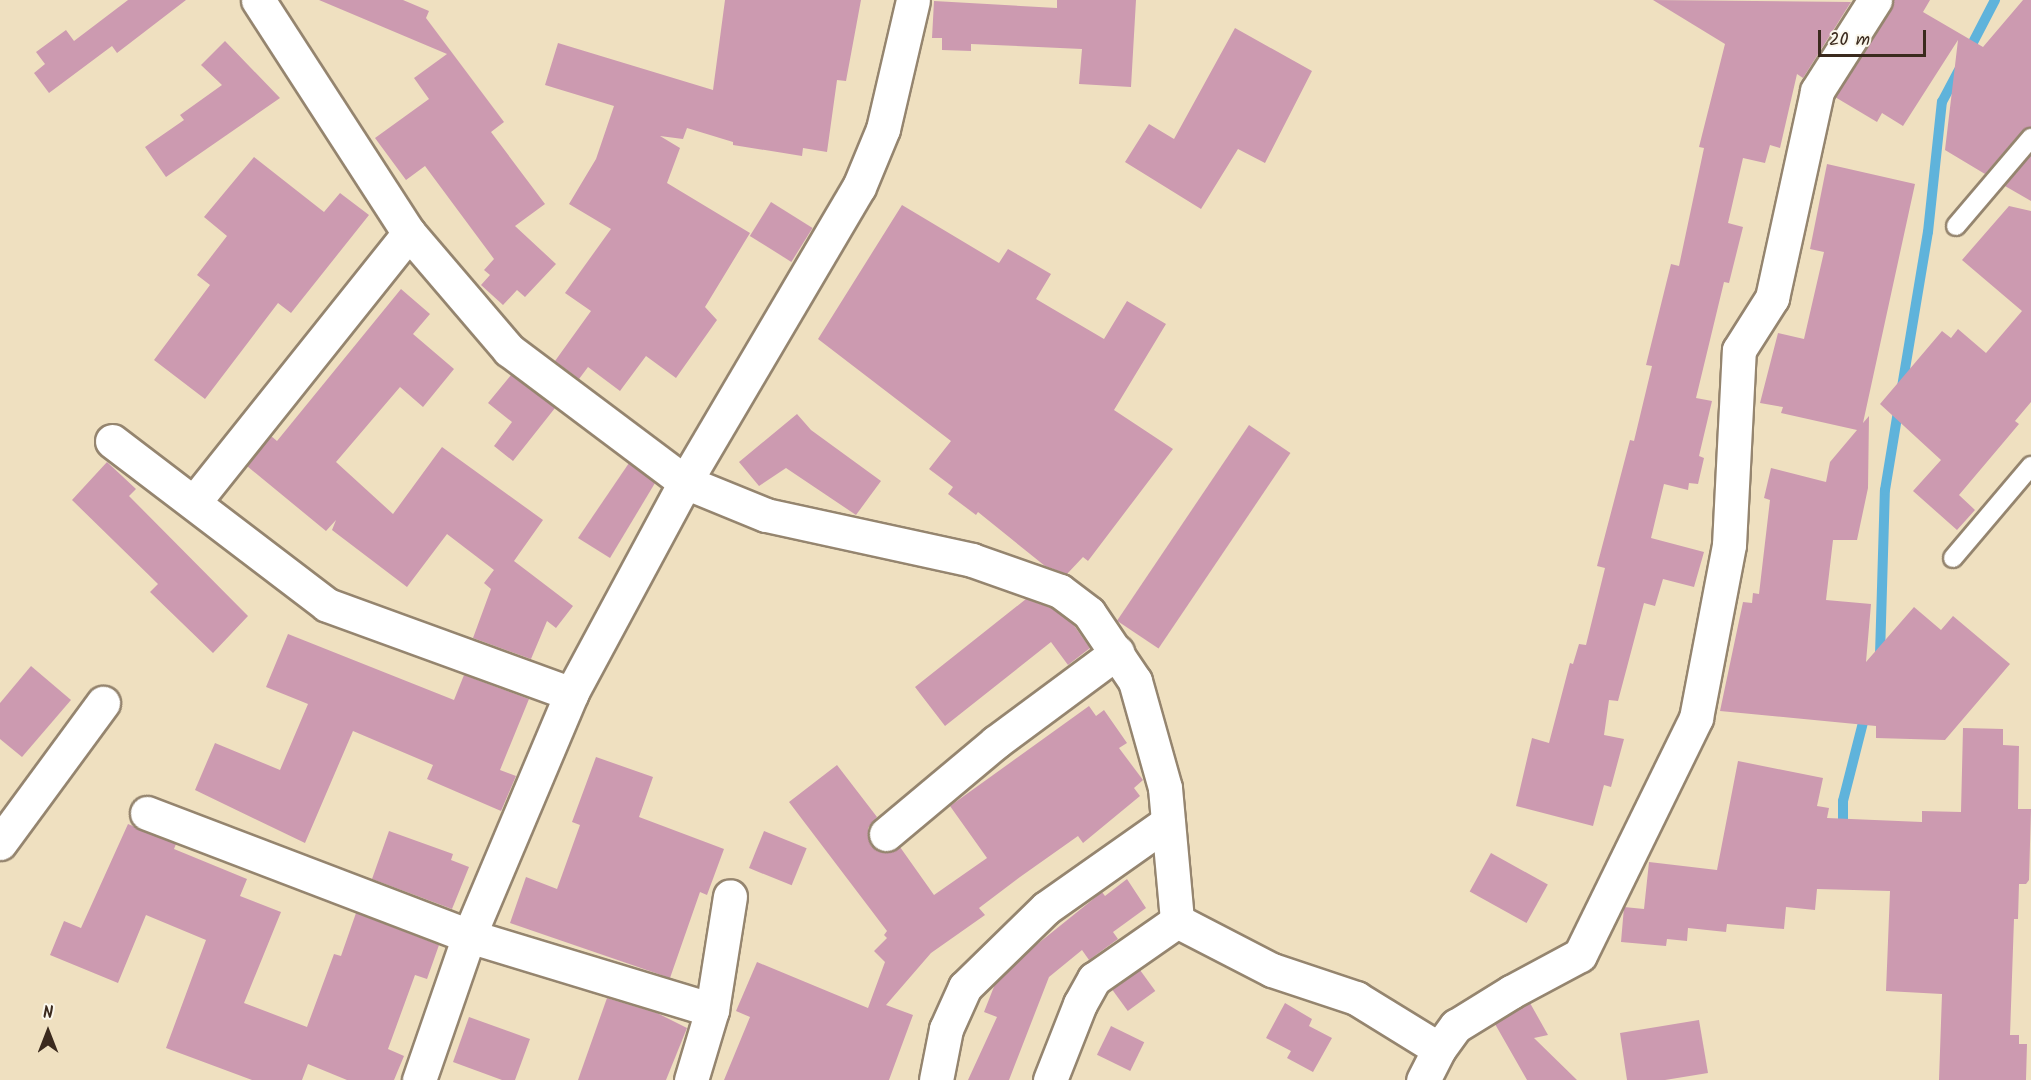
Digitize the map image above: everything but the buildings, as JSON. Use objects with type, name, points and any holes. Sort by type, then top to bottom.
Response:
[{"type":"street","points":[[258,0],[409,233],[509,350],[685,482],[766,515],[972,560],[1060,591],[1089,613],[1136,681],[1165,788],[1177,921]]},
{"type":"street","points":[[419,1080],[469,936],[571,694],[685,482],[859,187],[883,129],[914,0]]},
{"type":"street","points":[[1422,1080],[1439,1049],[1456,1026],[1510,992],[1580,956],[1696,717],[1730,545],[1739,350],[1772,298],[1817,91],[1875,0]]},
{"type":"street","points":[[195,501],[409,233]]},
{"type":"street","points":[[112,441],[195,501],[327,605],[571,694]]},
{"type":"street","points":[[886,834],[996,742],[1117,652]]},
{"type":"street","points":[[0,843],[103,703]]},
{"type":"street","points":[[147,813],[469,936],[712,1010]]},
{"type":"street","points":[[936,1080],[946,1029],[965,987],[1046,908],[1168,822]]},
{"type":"street","points":[[691,1080],[712,1010],[730,896]]},
{"type":"street","points":[[1177,921],[1272,970],[1356,998],[1439,1049]]},
{"type":"street","points":[[1050,1080],[1080,1004],[1094,979],[1177,921]]},
{"type":"lane","points":[[1956,226],[2031,138]]},
{"type":"lane","points":[[1953,558],[2031,466]]},
{"type":"waterway","points":[[1967,54],[1995,0]]},
{"type":"waterway","points":[[1902,387],[1928,232],[1942,102],[1959,70]]},
{"type":"waterway","points":[[1880,655],[1885,490],[1899,405]]},
{"type":"waterway","points":[[1843,830],[1843,801],[1866,711]]}]
